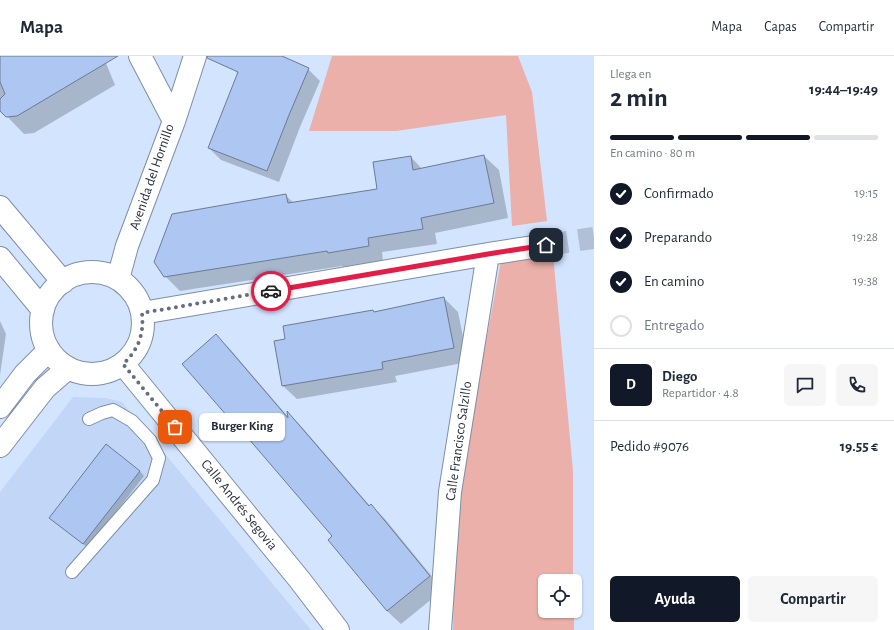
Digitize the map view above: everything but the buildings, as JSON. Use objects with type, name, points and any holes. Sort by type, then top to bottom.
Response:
[{"type":"street","name":"Avenida del Hornillo","points":[[118,279],[127,246],[174,121],[140,56]]},
{"type":"street","points":[[174,121],[195,56]]},
{"type":"street","points":[[0,207],[63,282]]},
{"type":"street","points":[[142,313],[546,245]]},
{"type":"street","name":"Calle Francisco Salzillo","points":[[440,630],[450,492],[488,254]]},
{"type":"street","points":[[0,258],[43,310]]},
{"type":"street","points":[[94,272],[106,274],[118,279],[132,292],[142,313],[142,333],[135,350],[123,364],[103,373],[80,373],[68,368],[60,363],[49,350],[42,332],[41,322],[43,310],[50,294],[63,282],[78,274],[94,272]]},
{"type":"street","points":[[0,407],[25,374],[49,350]]},
{"type":"street","name":"Calle Andrés Segovia","points":[[123,364],[294,573],[338,630]]},
{"type":"street","points":[[0,446],[46,388],[68,368]]},
{"type":"lane","points":[[72,572],[153,480],[159,458],[150,440],[132,421],[113,410],[102,413],[89,420]]},
{"type":"shaded area","points":[[332,56],[518,56],[532,92],[547,221],[512,226],[506,115],[396,131],[309,131]]},
{"type":"shaded area","points":[[553,254],[573,471],[573,574],[538,574],[538,618],[574,618],[574,630],[453,630],[454,576],[462,471],[501,261]]},
{"type":"shaded area","points":[[73,397],[106,398],[122,402],[311,630],[0,630],[0,492]]},
{"type":"tunnel","points":[[546,245],[594,238]]},
{"type":"way so far","points":[[175,427],[123,364],[135,350],[140,340],[143,326],[142,313],[271,291]]},
{"type":"place","name":"Burger King","points":[[175,427]]},
{"type":"route","points":[[271,291],[546,245]]}]
